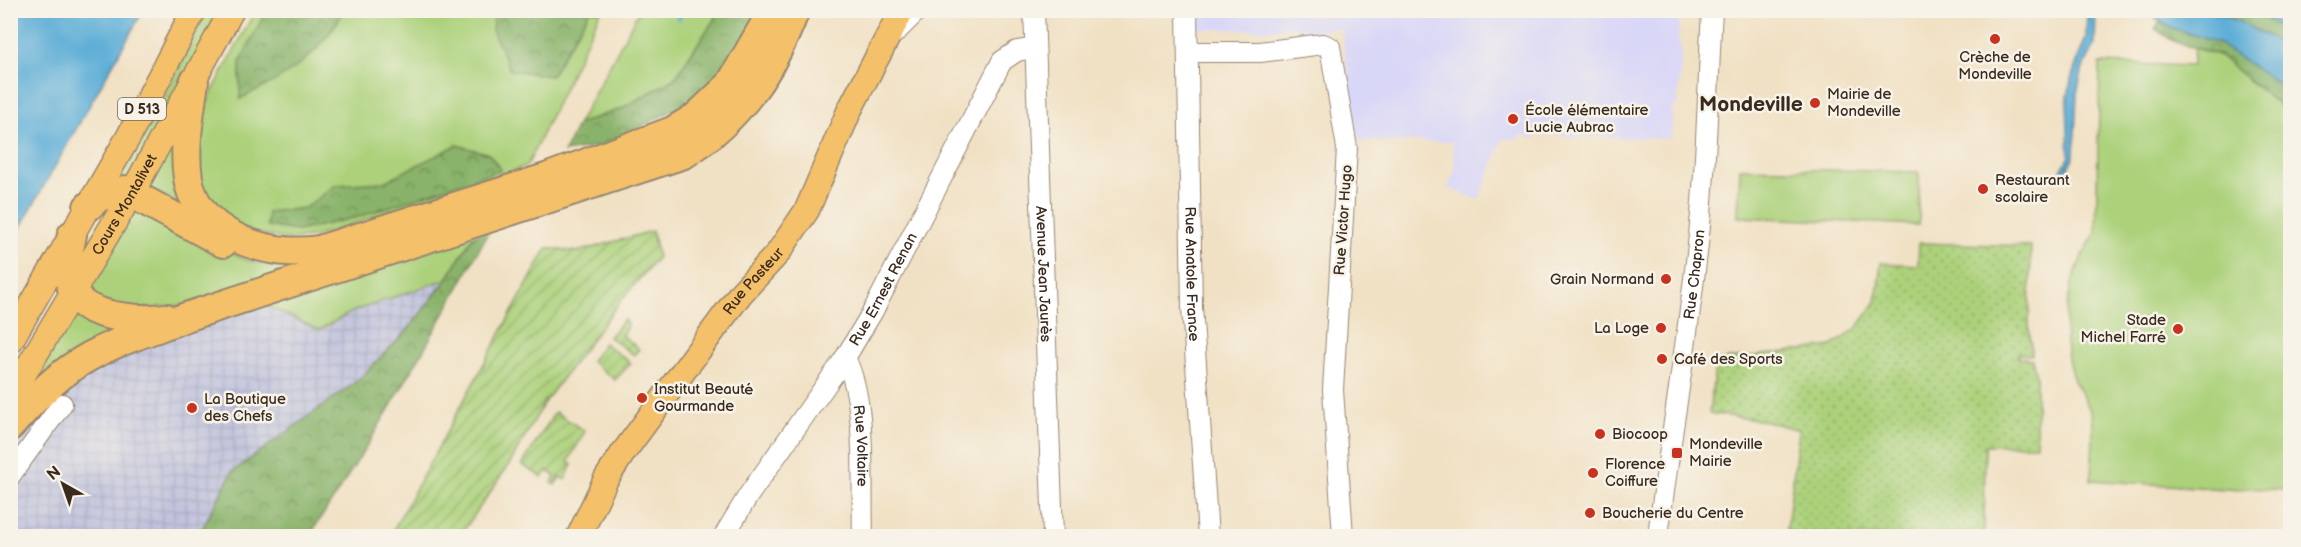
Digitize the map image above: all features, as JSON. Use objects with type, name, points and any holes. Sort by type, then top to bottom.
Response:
[{"type":"highway","points":[[88,207],[110,192],[125,190],[244,254],[259,259],[277,260],[319,250],[549,177],[673,131],[696,117],[730,85],[773,10]]},
{"type":"highway","points":[[10,426],[49,385],[73,367],[118,344],[186,316],[684,154],[706,140],[748,100],[774,57],[795,10]]},
{"type":"highway","points":[[194,82],[186,157],[188,181],[199,203],[213,221],[232,236],[262,248],[296,254]]},
{"type":"highway","points":[[72,235],[69,262],[73,290],[81,302],[120,316],[146,320],[186,316]]},
{"type":"main road","name":"Cours Montalivet","points":[[10,342],[88,207],[194,10]]},
{"type":"main road","name":"Cours Montalivet","points":[[10,397],[132,193],[232,10]]},
{"type":"main road","name":"Rue Pasteur","points":[[579,537],[606,479],[623,453],[741,293],[778,252],[807,210],[824,175],[839,132],[902,10]]},
{"type":"street","points":[[885,44],[918,10]]},
{"type":"street","name":"Avenue Jean Jaurès","points":[[1034,10],[1053,537]]},
{"type":"street","name":"Rue Anatole France","points":[[1188,10],[1192,307],[1208,537]]},
{"type":"street","name":"Rue Chapron","points":[[1658,537],[1676,393],[1685,352],[1700,222],[1712,10]]},
{"type":"street","name":"Rue Victor Hugo","points":[[1189,52],[1260,52],[1323,44],[1330,47],[1347,148],[1333,390],[1343,537]]},
{"type":"street","name":"Rue Ernest Renan","points":[[724,537],[748,496],[845,358],[873,311],[1002,61],[1017,51],[1035,48]]},
{"type":"street","name":"Rue Voltaire","points":[[845,358],[855,384],[860,424],[863,537]]},
{"type":"street","points":[[10,476],[62,404]]},
{"type":"shaded area","name":"École élémentaire Lucie Aubrac","points":[[1198,11],[1680,11],[1678,43],[1681,44],[1681,67],[1677,105],[1673,105],[1671,139],[1536,135],[1535,139],[1520,134],[1519,139],[1503,139],[1479,200],[1448,188],[1456,167],[1454,166],[1453,142],[1358,141],[1341,28],[1304,33],[1295,26],[1265,30],[1198,29]]},
{"type":"shaded area","points":[[447,279],[406,332],[357,381],[232,472],[198,536],[11,536],[11,436],[69,374],[265,305],[326,328],[354,311]]},
{"type":"green space","points":[[495,10],[590,11],[551,76],[510,70],[492,30]]},
{"type":"green space","points":[[207,11],[222,11],[126,182],[117,184],[156,114]]},
{"type":"green space","points":[[255,11],[601,11],[527,166],[314,237],[287,240],[246,230],[214,208],[205,193],[194,161],[197,121]]},
{"type":"green space","points":[[266,11],[344,11],[312,54],[273,82],[240,99],[240,62]]},
{"type":"green space","points":[[639,11],[720,11],[674,79],[621,109],[578,124]]},
{"type":"green space","points":[[720,11],[758,11],[748,33],[722,70],[693,101],[601,146],[564,152],[578,124],[621,109],[674,79]]},
{"type":"green space","points":[[2209,11],[2249,11],[2290,31],[2290,48],[2257,30]]},
{"type":"green space","points":[[2160,21],[2227,47],[2271,77],[2290,85],[2290,115],[2219,55],[2175,42],[2155,29]]},
{"type":"green space","name":"Stade Michel Farré","points":[[2194,48],[2219,55],[2290,115],[2290,490],[2244,488],[2241,490],[2091,480],[2093,421],[2073,378],[2068,359],[2066,321],[2068,302],[2078,266],[2096,233],[2100,63],[2192,66]]},
{"type":"green space","points":[[182,121],[205,221],[145,185]]},
{"type":"green space","points":[[457,145],[489,154],[501,170],[358,217],[298,231],[267,226],[268,212],[305,208],[336,185],[384,182]]},
{"type":"green space","points":[[1740,168],[1919,172],[1919,225],[1738,217]]},
{"type":"green space","points":[[140,201],[246,260],[278,266],[327,259],[191,305],[119,310],[83,291]]},
{"type":"green space","points":[[490,229],[403,385],[309,536],[205,536],[200,533],[232,472],[357,381],[406,332],[447,279],[474,235]]},
{"type":"green space","points":[[652,231],[658,257],[618,304],[544,403],[510,463],[460,536],[390,536],[547,248],[577,252]]},
{"type":"green space","points":[[474,235],[447,279],[354,311],[319,330],[265,305]]},
{"type":"green space","points":[[1919,243],[2031,246],[2029,327],[2032,355],[2018,354],[2018,358],[2032,359],[2036,376],[2036,445],[1985,445],[1984,536],[1786,536],[1799,430],[1765,421],[1709,413],[1716,361],[1832,346],[1857,328],[1876,302],[1881,263],[1918,265]]},
{"type":"green space","points":[[72,310],[130,323],[11,413]]},
{"type":"green space","points":[[624,319],[628,326],[622,335],[639,349],[634,355],[609,337]]},
{"type":"green space","points":[[604,343],[631,363],[615,380],[591,361]]},
{"type":"green space","points":[[555,412],[585,431],[568,462],[572,464],[565,480],[560,477],[555,485],[552,483],[555,476],[547,471],[542,477],[522,465]]},
{"type":"water","points":[[10,11],[143,11],[11,244]]},
{"type":"water","points":[[2087,11],[2096,11],[2095,45],[2083,68],[2077,93],[2074,156],[2062,179],[2058,177],[2069,156],[2067,103],[2071,79],[2086,37]]},
{"type":"water","points":[[2142,11],[2209,11],[2236,20],[2290,48],[2290,85],[2276,82],[2218,43],[2172,28]]},
{"type":"water","points":[[2249,11],[2290,11],[2290,31]]},
{"type":"waterway","points":[[679,18],[680,10]]},
{"type":"place","name":"Crèche de Mondeville","points":[[1995,39]]},
{"type":"place","name":"Mairie de Mondeville","points":[[1815,103]]},
{"type":"place","name":"École élémentaire Lucie Aubrac","points":[[1513,119]]},
{"type":"place","name":"Restaurant scolaire","points":[[1983,189]]},
{"type":"place","name":"Grain Normand","points":[[1666,279]]},
{"type":"place","name":"La Loge","points":[[1661,328]]},
{"type":"place","name":"Stade Michel Farré","points":[[2178,329]]},
{"type":"place","name":"Café des Sports","points":[[1662,359]]},
{"type":"place","name":"Institut Beauté Gourmande","points":[[642,398]]},
{"type":"place","name":"La Boutique des Chefs","points":[[192,408]]},
{"type":"place","name":"Biocoop","points":[[1600,434]]},
{"type":"place","name":"Mondeville Mairie","points":[[1677,453]]},
{"type":"place","name":"Florence Coiffure","points":[[1593,473]]},
{"type":"place","name":"Boucherie du Centre","points":[[1590,513]]},
{"type":"district","name":"Mondeville","points":[[1751,104]]}]
